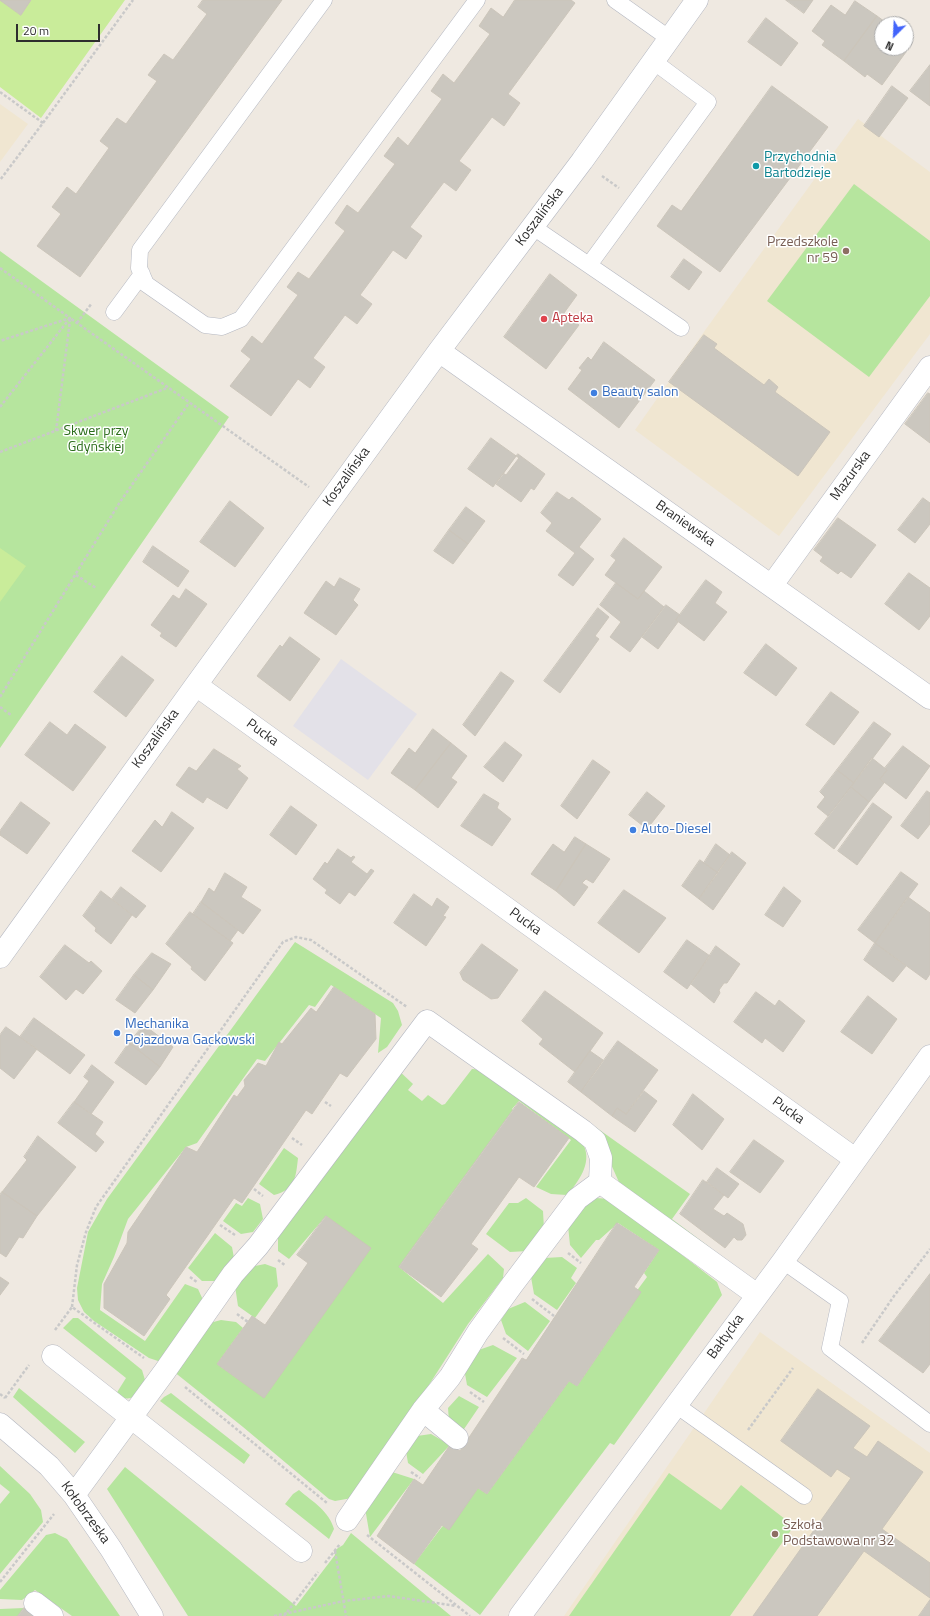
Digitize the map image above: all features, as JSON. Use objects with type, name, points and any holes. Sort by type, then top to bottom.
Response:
[{"type":"street","name":"Koszalińska","points":[[0,957],[439,351],[582,161],[697,0]]},
{"type":"street","name":"Braniewska","points":[[439,351],[930,698]]},
{"type":"street","name":"Mazurska","points":[[772,585],[930,367]]},
{"type":"street","name":"Pucka","points":[[196,685],[855,1159]]},
{"type":"street","points":[[74,1495],[165,1371],[233,1274],[258,1246],[427,1021],[595,1141],[601,1158],[600,1182]]},
{"type":"street","name":"Bałtycka","points":[[520,1616],[783,1261],[930,1056]]},
{"type":"street","points":[[600,1182],[757,1295]]},
{"type":"street","points":[[347,1520],[423,1410],[450,1377],[478,1332],[577,1199],[600,1182]]},
{"type":"street","points":[[46,1350],[301,1551]]},
{"type":"street","points":[[423,1410],[457,1438]]},
{"type":"street","name":"Kołobrzeska","points":[[0,1424],[50,1466],[74,1495],[111,1548],[152,1616]]},
{"type":"lane","points":[[324,0],[140,250],[139,268],[146,284],[205,325],[222,327],[241,320],[477,0]]},
{"type":"lane","points":[[616,0],[670,39]]},
{"type":"lane","points":[[589,265],[708,102],[653,61]]},
{"type":"lane","points":[[533,227],[681,328]]},
{"type":"lane","points":[[114,312],[142,274]]},
{"type":"lane","points":[[783,1261],[840,1301],[830,1348],[930,1424]]},
{"type":"lane","points":[[676,1405],[804,1496]]},
{"type":"path","points":[[0,180],[133,0]]},
{"type":"path","points":[[0,92],[43,123]]},
{"type":"path","points":[[582,161],[636,200]]},
{"type":"path","points":[[0,268],[167,388],[316,491]]},
{"type":"path","points":[[0,341],[70,318]]},
{"type":"path","points":[[0,407],[70,318]]},
{"type":"path","points":[[56,431],[70,318]]},
{"type":"path","points":[[0,452],[167,388]]},
{"type":"path","points":[[0,697],[120,502],[189,403]]},
{"type":"path","points":[[76,575],[96,588]]},
{"type":"path","points":[[0,707],[11,715]]},
{"type":"path","points":[[0,1394],[5,1398],[46,1350],[72,1307],[77,1265],[86,1232],[96,1207],[283,942],[296,937],[311,940],[427,1021]]},
{"type":"path","points":[[861,1344],[894,1296],[930,1249]]},
{"type":"path","points":[[72,1307],[116,1339],[165,1371],[347,1520],[470,1616]]},
{"type":"path","points":[[735,1448],[793,1368]]},
{"type":"path","points":[[0,1582],[55,1514],[51,1509]]},
{"type":"path","points":[[335,1550],[346,1616]]},
{"type":"path","points":[[274,1616],[344,1601],[389,1596],[457,1606]]},
{"type":"shaded area","points":[[0,104],[28,124],[0,162]]},
{"type":"shaded area","name":"Przedszkole nr 59","points":[[858,119],[930,172],[930,334],[779,536],[635,430]]},
{"type":"shaded area","points":[[341,659],[417,714],[368,780],[293,726]]},
{"type":"shaded area","name":"Szkoła Podstawowa nr 32","points":[[760,1332],[930,1453],[930,1616],[564,1616]]},
{"type":"green space","points":[[0,0],[125,0],[41,118],[0,87]]},
{"type":"green space","points":[[854,184],[930,241],[930,296],[869,377],[767,301]]},
{"type":"green space","name":"Skwer przy Gdyńskiej","points":[[0,251],[229,417],[0,748]]},
{"type":"green space","points":[[0,548],[26,566],[0,602]]},
{"type":"green space","points":[[295,942],[393,1003],[398,1011],[402,1025],[387,1047],[378,1053],[381,1018],[331,985],[315,1007],[309,1005],[265,1061],[257,1059],[197,1143],[186,1147],[128,1219],[102,1284],[100,1310],[145,1341],[185,1284],[198,1289],[203,1300],[164,1363],[149,1358],[94,1321],[84,1312],[78,1300],[77,1288],[88,1232],[107,1199]]},
{"type":"green space","points":[[396,1068],[413,1084],[408,1090],[422,1101],[428,1095],[442,1105],[445,1104],[472,1069],[484,1070],[573,1134],[584,1146],[586,1159],[583,1172],[567,1195],[551,1194],[536,1187],[571,1140],[519,1101],[512,1109],[513,1110],[399,1267],[443,1303],[488,1254],[504,1269],[503,1278],[468,1324],[386,1452],[352,1498],[335,1501],[329,1499],[173,1371],[206,1324],[221,1320],[236,1322],[243,1328],[217,1364],[264,1397],[368,1251],[326,1216],[289,1259],[278,1251],[278,1233]]},
{"type":"green space","points":[[594,1126],[690,1194],[672,1219],[728,1261],[622,1189]]},
{"type":"green space","points":[[284,1148],[298,1158],[295,1177],[293,1182],[286,1190],[274,1195],[259,1184]]},
{"type":"green space","points":[[248,1198],[260,1204],[263,1219],[253,1232],[241,1234],[223,1221],[236,1203],[242,1206]]},
{"type":"green space","points":[[526,1198],[543,1211],[544,1229],[528,1251],[510,1252],[486,1234],[509,1203],[518,1203]]},
{"type":"green space","points":[[596,1198],[610,1199],[717,1282],[722,1295],[614,1445],[610,1443],[480,1615],[414,1564],[441,1528],[478,1488],[487,1494],[569,1381],[577,1386],[632,1305],[630,1300],[647,1277],[644,1273],[659,1250],[618,1223],[599,1240],[596,1240],[581,1258],[570,1245],[568,1226],[582,1204]]},
{"type":"green space","points":[[215,1233],[232,1247],[234,1258],[217,1281],[202,1281],[188,1268]]},
{"type":"green space","points":[[562,1257],[577,1268],[571,1278],[576,1283],[557,1310],[534,1294],[531,1277],[545,1258]]},
{"type":"green space","points":[[265,1264],[276,1268],[278,1286],[255,1318],[238,1306],[235,1286],[250,1267]]},
{"type":"green space","points":[[525,1302],[550,1321],[528,1351],[506,1334],[501,1320],[508,1309]]},
{"type":"green space","points":[[73,1318],[78,1318],[142,1370],[145,1380],[140,1390],[134,1396],[126,1398],[116,1394],[126,1378],[63,1328]]},
{"type":"green space","points":[[493,1345],[517,1358],[487,1397],[467,1385],[464,1368],[473,1352]]},
{"type":"green space","points":[[19,1388],[85,1442],[75,1453],[13,1397]]},
{"type":"green space","points":[[171,1393],[250,1455],[244,1464],[160,1401]]},
{"type":"green space","points":[[459,1396],[479,1407],[462,1432],[449,1421],[448,1408]]},
{"type":"green space","points":[[431,1434],[450,1445],[423,1474],[408,1463],[406,1451],[417,1436]]},
{"type":"green space","points":[[0,1466],[30,1494],[41,1510],[43,1522],[0,1574],[0,1504],[10,1492],[0,1484]]},
{"type":"green space","points":[[125,1467],[296,1606],[335,1555],[335,1550],[343,1545],[351,1533],[451,1616],[188,1616],[107,1489]]},
{"type":"green space","points":[[389,1471],[414,1479],[370,1537],[365,1508]]},
{"type":"green space","points":[[669,1473],[721,1510],[741,1485],[794,1526],[730,1616],[569,1616]]},
{"type":"green space","points":[[299,1490],[320,1507],[332,1523],[334,1529],[329,1539],[285,1504],[293,1494]]},
{"type":"green space","points":[[55,1533],[67,1539],[120,1616],[72,1616],[35,1590],[22,1600],[0,1599],[0,1590],[46,1535]]},
{"type":"green space","points":[[24,1608],[18,1616],[0,1616],[0,1609]]},
{"type":"building","points":[[0,0],[31,0],[21,15]]},
{"type":"building","points":[[203,0],[282,0],[80,277],[37,246],[61,214],[52,207],[67,187],[76,194],[109,148],[100,141],[117,118],[126,124],[157,81],[148,75],[164,54],[173,60],[207,14],[198,7]]},
{"type":"building","points":[[515,0],[571,0],[575,3],[508,94],[520,103],[504,126],[492,117],[459,161],[471,170],[456,191],[444,182],[410,227],[422,236],[406,259],[393,250],[360,295],[372,304],[357,324],[345,315],[313,358],[325,367],[310,388],[298,379],[271,416],[230,386],[251,359],[241,351],[252,336],[262,344],[298,295],[287,287],[298,272],[309,279],[345,231],[335,223],[347,205],[358,213],[395,164],[384,156],[398,137],[408,146],[442,99],[431,91],[443,74],[454,83],[490,34],[479,26],[491,8],[503,17]]},
{"type":"building","points":[[786,0],[813,0],[804,13]]},
{"type":"building","points":[[855,1],[877,16],[874,16],[874,20],[844,61],[822,45],[825,41],[812,31],[831,5],[845,15]]},
{"type":"building","points":[[766,18],[798,43],[781,66],[748,42]]},
{"type":"building","points":[[874,20],[874,56],[903,56],[882,85],[867,74],[865,77],[844,61]]},
{"type":"building","points":[[930,65],[930,106],[910,91]]},
{"type":"building","name":"Przychodnia Bartodzieje","points":[[772,86],[828,127],[720,272],[657,226],[672,205],[681,211]]},
{"type":"building","points":[[892,86],[908,98],[879,137],[864,126]]},
{"type":"building","points":[[684,259],[702,272],[689,290],[671,277]]},
{"type":"building","name":"Apteka","points":[[550,274],[577,295],[564,313],[579,325],[546,369],[504,337]]},
{"type":"building","points":[[704,335],[717,344],[714,348],[764,385],[769,379],[778,387],[775,392],[830,432],[798,476],[669,382]]},
{"type":"building","points":[[604,342],[655,380],[619,428],[568,389],[582,370],[579,368],[588,357],[591,360]]},
{"type":"building","points":[[928,393],[930,394],[930,443],[905,424]]},
{"type":"building","points":[[491,438],[519,458],[506,475],[503,473],[493,487],[468,469]]},
{"type":"building","points":[[518,454],[545,474],[534,490],[531,488],[521,502],[496,484]]},
{"type":"building","points":[[557,492],[569,500],[572,497],[601,519],[579,547],[594,559],[573,586],[558,575],[575,553],[546,531],[552,523],[541,513]]},
{"type":"building","points":[[923,498],[930,503],[930,524],[915,543],[898,530]]},
{"type":"building","points":[[230,501],[264,528],[235,567],[200,542]]},
{"type":"building","points":[[466,507],[485,521],[468,544],[449,530]]},
{"type":"building","points":[[838,518],[876,545],[851,578],[841,571],[838,574],[820,561],[823,557],[814,550]]},
{"type":"building","points":[[449,530],[468,544],[453,564],[434,551]]},
{"type":"building","points":[[624,538],[662,567],[638,599],[605,575],[616,560],[611,556]]},
{"type":"building","points":[[153,546],[189,571],[178,587],[143,562]]},
{"type":"building","points":[[909,573],[930,588],[930,616],[919,630],[885,604]]},
{"type":"building","points":[[340,578],[360,589],[353,600],[358,605],[336,635],[304,613],[326,581],[334,587]]},
{"type":"building","points":[[706,580],[722,592],[715,603],[727,612],[704,641],[676,620]]},
{"type":"building","points":[[616,583],[638,599],[644,591],[664,607],[630,652],[610,637],[621,622],[600,605]]},
{"type":"building","points":[[186,589],[207,604],[176,647],[160,636],[162,633],[151,625],[173,595],[179,599]]},
{"type":"building","points":[[666,605],[680,615],[676,620],[678,622],[658,649],[642,637]]},
{"type":"building","points":[[598,608],[609,617],[595,636],[599,639],[560,693],[544,681]]},
{"type":"building","points":[[290,637],[320,659],[290,701],[257,676],[280,645],[282,647]]},
{"type":"building","points":[[766,644],[797,668],[776,696],[744,673]]},
{"type":"building","points":[[122,656],[154,680],[126,717],[94,692]]},
{"type":"building","points":[[501,672],[514,681],[475,736],[463,725]]},
{"type":"building","points":[[831,692],[859,712],[834,745],[806,725]]},
{"type":"building","points":[[50,722],[67,735],[75,724],[106,747],[73,791],[25,755]]},
{"type":"building","points":[[874,722],[891,734],[854,783],[837,770]]},
{"type":"building","points":[[433,729],[451,743],[415,790],[391,773],[409,748],[415,753]]},
{"type":"building","points":[[505,742],[522,755],[503,782],[484,767]]},
{"type":"building","points":[[451,743],[467,756],[451,778],[457,782],[438,808],[415,790]]},
{"type":"building","points":[[903,746],[930,766],[906,799],[880,779],[887,770],[885,768]]},
{"type":"building","points":[[214,749],[241,766],[237,769],[248,778],[227,809],[207,797],[203,803],[176,785],[189,767],[196,771]]},
{"type":"building","points":[[872,758],[887,770],[880,779],[884,783],[869,802],[851,787]]},
{"type":"building","points":[[593,760],[610,772],[577,819],[561,806]]},
{"type":"building","points":[[837,770],[854,783],[828,816],[817,807],[825,797],[820,792]]},
{"type":"building","points":[[851,787],[869,802],[834,849],[815,834]]},
{"type":"building","points":[[927,791],[930,793],[930,824],[918,839],[901,826]]},
{"type":"building","points":[[647,792],[665,806],[647,829],[629,815]]},
{"type":"building","points":[[484,794],[499,803],[497,808],[511,819],[492,846],[461,826]]},
{"type":"building","points":[[21,802],[50,823],[27,854],[0,835],[0,831]]},
{"type":"building","points":[[873,803],[892,817],[857,865],[838,851]]},
{"type":"building","points":[[291,806],[317,825],[296,855],[270,835]]},
{"type":"building","points":[[172,812],[194,828],[161,872],[132,851],[155,820],[162,827]]},
{"type":"building","points":[[575,837],[586,844],[556,891],[531,874],[553,844],[564,852]]},
{"type":"building","points":[[586,844],[610,859],[593,883],[586,879],[582,883],[588,887],[574,906],[556,891]]},
{"type":"building","points":[[716,844],[730,855],[718,873],[704,863]]},
{"type":"building","points":[[338,849],[351,858],[353,856],[355,857],[351,862],[367,874],[371,869],[374,871],[355,896],[349,892],[340,904],[325,893],[327,890],[313,879],[325,862],[327,864]]},
{"type":"building","points":[[732,852],[746,863],[713,910],[699,899]]},
{"type":"building","points":[[700,860],[718,873],[699,899],[682,886]]},
{"type":"building","points":[[901,872],[918,884],[875,943],[858,930]]},
{"type":"building","points":[[225,873],[247,887],[241,897],[261,910],[243,934],[201,902],[209,888],[214,892]]},
{"type":"building","points":[[121,887],[146,906],[136,918],[112,899]]},
{"type":"building","points":[[784,887],[801,901],[783,927],[765,915]]},
{"type":"building","points":[[624,890],[666,918],[639,953],[598,923]]},
{"type":"building","points":[[101,891],[132,915],[111,944],[95,931],[96,928],[83,916]]},
{"type":"building","points":[[414,894],[432,907],[437,898],[449,907],[443,916],[446,917],[426,946],[394,923]]},
{"type":"building","points":[[908,897],[930,913],[930,974],[926,980],[875,943]]},
{"type":"building","points":[[201,902],[238,930],[230,941],[193,914]]},
{"type":"building","points":[[190,912],[233,943],[205,981],[191,969],[192,967],[166,944]]},
{"type":"building","points":[[687,940],[710,956],[687,989],[664,972]]},
{"type":"building","points":[[875,943],[906,966],[893,982],[864,960]]},
{"type":"building","points":[[482,944],[518,970],[498,998],[491,999],[463,980],[460,973]]},
{"type":"building","points":[[65,945],[89,963],[91,961],[102,971],[83,994],[76,989],[66,1000],[40,977]]},
{"type":"building","points":[[716,946],[740,964],[727,983],[724,983],[719,990],[720,993],[714,1003],[691,984]]},
{"type":"building","points":[[152,953],[171,964],[153,990],[134,975]]},
{"type":"building","points":[[134,975],[153,990],[135,1013],[116,1000]]},
{"type":"building","points":[[334,987],[375,1014],[376,1039],[347,1077],[340,1073],[312,1114],[306,1110],[242,1203],[234,1198],[166,1295],[170,1299],[144,1336],[104,1308],[104,1284],[127,1243],[128,1232],[186,1147],[197,1152],[234,1095],[237,1097],[245,1086],[244,1080],[258,1063],[266,1066],[279,1042],[282,1044],[311,1008],[316,1012]]},
{"type":"building","points":[[545,991],[603,1033],[575,1072],[539,1044],[543,1039],[522,1021]]},
{"type":"building","points":[[756,992],[775,1006],[779,1000],[805,1021],[783,1052],[765,1038],[762,1043],[734,1022]]},
{"type":"building","points":[[868,996],[897,1019],[872,1054],[841,1032]]},
{"type":"building","points":[[34,1018],[85,1055],[70,1074],[20,1037]]},
{"type":"building","points":[[144,1025],[173,1047],[160,1067],[129,1043]]},
{"type":"building","points":[[6,1027],[37,1049],[14,1079],[0,1068],[0,1035]]},
{"type":"building","points":[[618,1041],[658,1070],[626,1114],[617,1108],[612,1116],[581,1092]]},
{"type":"building","points":[[129,1043],[160,1067],[146,1085],[115,1063]]},
{"type":"building","points":[[590,1051],[603,1060],[581,1092],[568,1082]]},
{"type":"building","points":[[92,1065],[114,1082],[91,1114],[74,1102],[89,1081],[84,1077]]},
{"type":"building","points":[[644,1091],[657,1101],[635,1132],[612,1116],[617,1108],[626,1114]]},
{"type":"building","points":[[693,1094],[724,1119],[702,1150],[673,1125]]},
{"type":"building","points":[[74,1102],[103,1122],[95,1134],[104,1142],[96,1152],[58,1123]]},
{"type":"building","points":[[519,1102],[569,1138],[534,1187],[519,1177],[471,1244],[478,1249],[441,1297],[399,1267]]},
{"type":"building","points":[[38,1136],[76,1167],[37,1216],[2,1192],[27,1160],[24,1157]]},
{"type":"building","points":[[754,1140],[784,1161],[760,1193],[730,1172]]},
{"type":"building","points":[[717,1168],[739,1184],[728,1198],[707,1182]]},
{"type":"building","points":[[703,1180],[724,1195],[713,1209],[724,1216],[727,1213],[743,1224],[746,1235],[742,1240],[737,1240],[734,1237],[725,1248],[680,1214]]},
{"type":"building","points":[[2,1192],[37,1216],[23,1238],[19,1237],[6,1257],[0,1253],[0,1195]]},
{"type":"building","points":[[326,1216],[371,1248],[264,1398],[217,1364],[252,1316],[265,1325],[308,1263],[297,1255]]},
{"type":"building","points":[[617,1223],[659,1250],[634,1287],[641,1292],[577,1386],[569,1381],[487,1494],[478,1488],[449,1530],[442,1525],[414,1564],[377,1536],[414,1479],[423,1485],[450,1445],[460,1451],[522,1358],[526,1360]]},
{"type":"building","points":[[930,1274],[930,1364],[923,1373],[879,1341]]},
{"type":"building","points":[[0,1277],[9,1283],[0,1295]]},
{"type":"building","points":[[818,1389],[870,1426],[853,1448],[867,1457],[878,1441],[923,1472],[882,1529],[930,1563],[930,1598],[864,1551],[817,1616],[753,1616],[851,1478],[837,1469],[831,1477],[781,1441]]},
{"type":"building","points":[[930,1600],[930,1616],[919,1616]]},
{"type":"building","points":[[24,1608],[35,1616],[18,1616]]},
{"type":"place","name":"Przychodnia Bartodzieje","points":[[756,166]]},
{"type":"place","name":"Przedszkole nr 59","points":[[846,251]]},
{"type":"place","name":"Apteka","points":[[544,319]]},
{"type":"place","name":"Beauty salon","points":[[594,393]]},
{"type":"place","name":"Auto-Diesel","points":[[633,830]]},
{"type":"place","name":"Mechanika Pojazdowa Gackowski","points":[[117,1033]]},
{"type":"place","name":"Szkoła Podstawowa nr 32","points":[[775,1534]]}]
